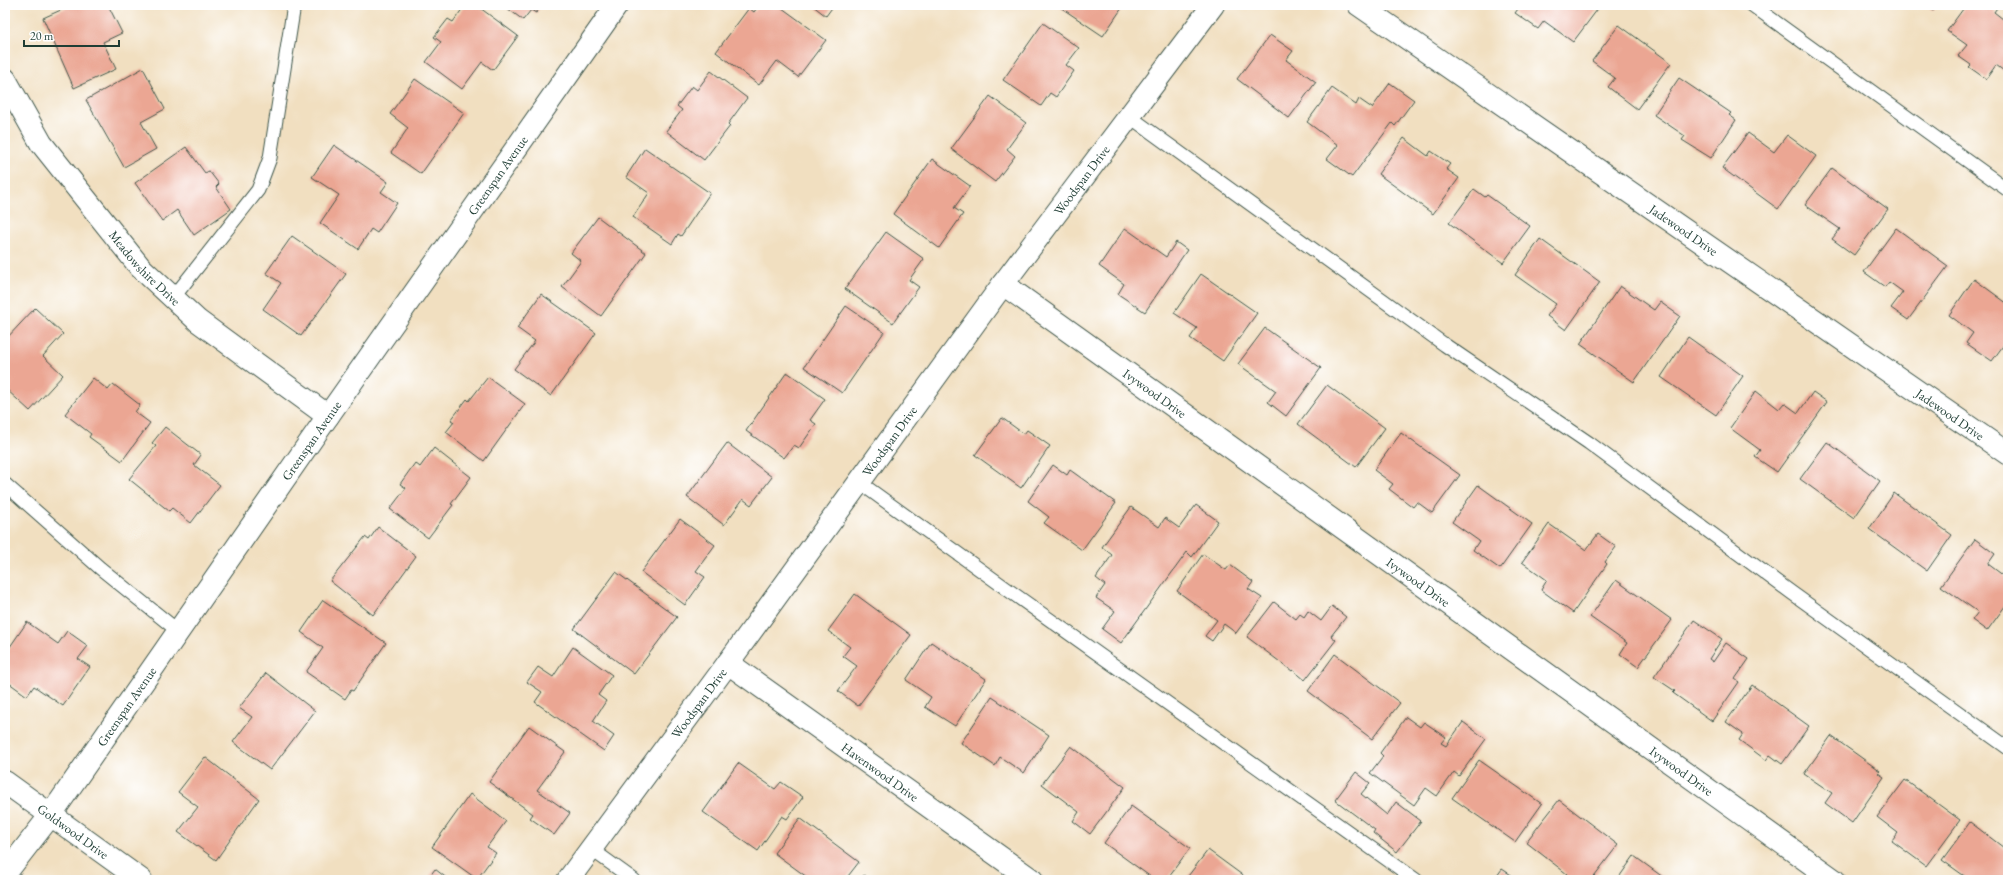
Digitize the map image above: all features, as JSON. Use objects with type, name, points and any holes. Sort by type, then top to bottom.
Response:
[{"type":"street","name":"Greenspan Avenue","points":[[5,874],[50,816],[328,416],[617,5]]},
{"type":"street","name":"Woodspan Drive","points":[[568,880],[728,663],[1003,284],[1213,5]]},
{"type":"street","name":"Jadewood Drive","points":[[1359,5],[2008,454]]},
{"type":"street","name":"Meadowshire Drive","points":[[5,79],[41,143],[140,267],[198,321],[328,416]]},
{"type":"street","name":"Ivywood Drive","points":[[1003,284],[1834,880]]},
{"type":"street","name":"Havenwood Drive","points":[[728,663],[1032,880]]},
{"type":"street","name":"Goldwood Drive","points":[[5,782],[50,816],[141,880]]},
{"type":"lane","points":[[173,298],[258,190],[270,158],[294,5]]},
{"type":"lane","points":[[1752,5],[2008,190]]},
{"type":"lane","points":[[1129,116],[1445,345],[1589,443],[1786,588],[2008,748]]},
{"type":"lane","points":[[859,482],[1416,880]]},
{"type":"lane","points":[[5,484],[100,568],[178,631]]},
{"type":"lane","points":[[591,849],[634,880]]},
{"type":"building","points":[[72,5],[108,5],[122,33],[103,42],[116,69],[74,88],[43,18]]},
{"type":"building","points":[[465,5],[476,5],[518,36],[493,70],[482,62],[462,89],[426,62],[441,42],[434,37],[448,19],[453,22]]},
{"type":"building","points":[[503,5],[542,5],[536,13],[531,10],[523,20]]},
{"type":"building","points":[[759,5],[778,5],[826,40],[798,77],[777,61],[759,85],[716,52],[749,8],[754,12]]},
{"type":"building","points":[[812,5],[834,5],[826,16]]},
{"type":"building","points":[[1057,5],[1124,5],[1103,36]]},
{"type":"building","points":[[1521,5],[1600,6],[1573,42],[1544,21],[1538,29],[1515,13]]},
{"type":"building","points":[[1926,5],[1938,5],[1933,11]]},
{"type":"building","points":[[1966,5],[1999,5],[1994,12],[2008,23],[2008,74],[1996,65],[1986,79],[1969,67],[1971,65],[1958,56],[1967,45],[1947,31]]},
{"type":"building","points":[[1043,23],[1079,48],[1066,65],[1074,71],[1056,97],[1050,93],[1041,106],[1003,80]]},
{"type":"building","points":[[1619,25],[1671,63],[1637,109],[1608,87],[1615,78],[1592,61]]},
{"type":"building","points":[[1270,35],[1293,51],[1286,60],[1316,82],[1289,118],[1237,79]]},
{"type":"building","points":[[143,68],[165,109],[141,122],[156,149],[124,167],[86,100]]},
{"type":"building","points":[[711,71],[747,98],[728,124],[730,126],[704,160],[666,131],[682,110],[677,106],[692,86],[697,90]]},
{"type":"building","points":[[1679,78],[1731,113],[1729,115],[1736,120],[1711,158],[1682,140],[1685,136],[1654,115]]},
{"type":"building","points":[[415,79],[464,113],[421,174],[391,153],[408,128],[390,114]]},
{"type":"building","points":[[1390,83],[1414,100],[1395,126],[1392,123],[1352,177],[1327,159],[1338,145],[1307,122],[1332,88],[1356,105],[1359,99],[1372,108]]},
{"type":"building","points":[[990,96],[1026,123],[1007,149],[1015,156],[995,182],[951,149]]},
{"type":"building","points":[[1748,133],[1774,152],[1787,135],[1816,156],[1778,209],[1722,168]]},
{"type":"building","points":[[1404,138],[1428,156],[1431,151],[1450,164],[1446,169],[1459,178],[1433,214],[1378,174]]},
{"type":"building","points":[[334,145],[388,182],[381,192],[397,203],[377,233],[371,229],[358,249],[320,223],[339,195],[312,177]]},
{"type":"building","points":[[186,147],[205,173],[209,171],[219,184],[216,187],[231,209],[194,235],[177,210],[162,221],[135,183]]},
{"type":"building","points":[[645,148],[710,193],[681,236],[678,234],[672,244],[633,217],[649,193],[626,177]]},
{"type":"building","points":[[932,159],[970,186],[954,208],[963,214],[939,248],[893,214]]},
{"type":"building","points":[[1832,168],[1888,209],[1854,255],[1832,239],[1840,229],[1805,205]]},
{"type":"building","points":[[1474,189],[1485,197],[1487,195],[1530,226],[1503,263],[1449,223]]},
{"type":"building","points":[[598,217],[646,253],[601,316],[562,287],[581,261],[571,253]]},
{"type":"building","points":[[1125,228],[1166,257],[1176,242],[1187,250],[1145,312],[1118,294],[1124,284],[1099,266]]},
{"type":"building","points":[[1896,228],[1948,266],[1908,320],[1891,308],[1903,292],[1889,282],[1885,287],[1864,272]]},
{"type":"building","points":[[886,232],[924,259],[909,280],[919,287],[893,323],[845,289]]},
{"type":"building","points":[[292,236],[346,274],[301,336],[263,309],[281,283],[266,273]]},
{"type":"building","points":[[1540,239],[1600,282],[1566,330],[1547,316],[1556,304],[1515,275]]},
{"type":"building","points":[[1201,274],[1257,313],[1223,361],[1190,338],[1197,328],[1174,313]]},
{"type":"building","points":[[1974,279],[2008,304],[2008,339],[1992,361],[1966,343],[1973,333],[1949,315]]},
{"type":"building","points":[[1620,286],[1654,310],[1660,302],[1680,316],[1634,382],[1580,344]]},
{"type":"building","points":[[541,294],[596,333],[551,396],[514,369],[535,341],[517,328]]},
{"type":"building","points":[[846,306],[884,332],[842,393],[804,367]]},
{"type":"building","points":[[35,308],[63,334],[43,356],[63,375],[30,411],[6,389],[8,387],[5,384],[5,340]]},
{"type":"building","points":[[1265,328],[1321,368],[1286,416],[1268,402],[1276,391],[1238,364]]},
{"type":"building","points":[[1688,337],[1743,376],[1716,415],[1661,377]]},
{"type":"building","points":[[787,372],[825,399],[810,420],[816,424],[799,448],[794,445],[784,458],[746,431]]},
{"type":"building","points":[[488,377],[525,404],[484,461],[446,432],[454,422],[451,420],[467,399],[469,401]]},
{"type":"building","points":[[93,378],[108,390],[113,384],[140,405],[135,412],[150,423],[122,461],[89,437],[91,434],[65,414]]},
{"type":"building","points":[[1327,385],[1385,428],[1356,467],[1298,424]]},
{"type":"building","points":[[1756,391],[1779,409],[1784,403],[1798,413],[1813,392],[1827,402],[1777,472],[1755,457],[1760,450],[1730,428]]},
{"type":"building","points":[[1002,418],[1024,434],[1027,430],[1050,446],[1021,488],[975,455]]},
{"type":"building","points":[[165,427],[201,455],[194,465],[220,485],[191,523],[172,508],[169,511],[129,479],[156,446],[152,443]]},
{"type":"building","points":[[1401,433],[1460,475],[1432,513],[1417,502],[1413,507],[1389,489],[1393,484],[1374,470]]},
{"type":"building","points":[[1827,442],[1880,481],[1854,518],[1800,479]]},
{"type":"building","points":[[727,443],[772,477],[751,505],[743,499],[724,525],[687,497]]},
{"type":"building","points":[[434,448],[471,477],[451,504],[453,505],[428,538],[390,509],[406,488],[400,484],[415,463],[420,467]]},
{"type":"building","points":[[1053,465],[1067,475],[1070,470],[1116,503],[1082,550],[1044,523],[1049,517],[1028,501]]},
{"type":"building","points":[[1478,485],[1532,524],[1500,569],[1473,550],[1479,541],[1452,522]]},
{"type":"building","points":[[1894,493],[1952,535],[1927,571],[1869,529]]},
{"type":"building","points":[[1196,505],[1218,521],[1192,557],[1187,552],[1121,643],[1102,629],[1115,611],[1096,598],[1105,585],[1096,578],[1112,555],[1102,547],[1131,507],[1159,527],[1165,518],[1179,528]]},
{"type":"building","points":[[680,519],[715,545],[696,571],[705,577],[685,605],[641,572]]},
{"type":"building","points":[[1549,524],[1586,550],[1598,534],[1616,547],[1605,562],[1607,564],[1573,613],[1541,590],[1547,580],[1522,562]]},
{"type":"building","points":[[378,527],[416,556],[373,615],[330,581],[365,537],[369,540]]},
{"type":"building","points":[[1975,539],[1995,554],[1988,564],[2008,579],[2008,602],[1987,631],[1972,620],[1978,612],[1941,586]]},
{"type":"building","points":[[1203,554],[1226,570],[1230,565],[1253,582],[1248,589],[1262,598],[1236,633],[1224,624],[1212,641],[1205,636],[1217,620],[1177,591]]},
{"type":"building","points":[[616,572],[677,617],[634,674],[574,629]]},
{"type":"building","points":[[1616,580],[1672,620],[1638,667],[1620,654],[1627,643],[1590,617]]},
{"type":"building","points":[[855,594],[911,635],[858,706],[838,691],[857,666],[843,656],[850,647],[828,631]]},
{"type":"building","points":[[323,600],[386,643],[353,691],[351,690],[345,699],[306,672],[323,648],[301,632]]},
{"type":"building","points":[[1274,602],[1296,619],[1300,614],[1304,617],[1308,611],[1321,621],[1332,606],[1346,617],[1331,636],[1336,640],[1305,680],[1247,637]]},
{"type":"building","points":[[1694,620],[1722,639],[1709,659],[1713,662],[1726,643],[1749,659],[1735,679],[1739,682],[1712,721],[1673,693],[1675,691],[1654,677]]},
{"type":"building","points":[[27,622],[58,644],[67,631],[88,646],[78,659],[90,667],[63,706],[34,686],[27,696],[5,680],[5,654]]},
{"type":"building","points":[[931,642],[986,679],[955,726],[925,707],[931,697],[906,680]]},
{"type":"building","points":[[573,647],[612,675],[598,695],[606,701],[593,721],[614,736],[604,751],[535,702],[542,692],[527,682],[538,667],[553,677]]},
{"type":"building","points":[[1335,654],[1400,703],[1372,739],[1308,691]]},
{"type":"building","points":[[266,673],[315,711],[270,770],[233,742],[252,717],[239,708]]},
{"type":"building","points":[[1752,685],[1809,726],[1782,764],[1770,755],[1766,760],[1739,740],[1743,734],[1726,722]]},
{"type":"building","points":[[992,697],[1049,735],[1024,773],[1000,757],[995,766],[961,743]]},
{"type":"building","points":[[1406,717],[1420,727],[1424,722],[1446,737],[1441,743],[1446,746],[1463,722],[1486,739],[1459,776],[1454,772],[1437,796],[1426,788],[1414,805],[1370,773],[1383,756],[1380,753]]},
{"type":"building","points":[[529,726],[565,752],[537,790],[570,813],[554,835],[530,818],[533,814],[489,782]]},
{"type":"building","points":[[1831,736],[1880,771],[1878,773],[1884,777],[1852,823],[1825,803],[1832,793],[1804,774]]},
{"type":"building","points":[[1071,746],[1125,787],[1090,834],[1073,821],[1079,812],[1042,784]]},
{"type":"building","points":[[205,757],[259,799],[216,860],[178,832],[198,807],[178,792]]},
{"type":"building","points":[[1479,760],[1542,804],[1515,842],[1452,798]]},
{"type":"building","points":[[738,763],[775,789],[781,782],[803,797],[787,819],[782,816],[758,851],[703,812]]},
{"type":"building","points":[[1356,772],[1370,783],[1361,794],[1387,815],[1396,802],[1421,821],[1397,852],[1373,833],[1375,830],[1335,800]]},
{"type":"building","points":[[1905,780],[1960,820],[1926,866],[1892,841],[1898,833],[1877,817]]},
{"type":"building","points":[[470,794],[506,821],[487,847],[496,853],[477,879],[432,847]]},
{"type":"building","points":[[1559,800],[1618,845],[1591,880],[1562,880],[1567,874],[1526,842]]},
{"type":"building","points":[[1131,806],[1190,848],[1166,880],[1155,880],[1104,843]]},
{"type":"building","points":[[800,818],[859,862],[845,880],[811,880],[774,853]]},
{"type":"building","points":[[1970,822],[2008,851],[2008,880],[1970,880],[1942,860]]},
{"type":"building","points":[[1208,850],[1249,880],[1185,880]]},
{"type":"building","points":[[1634,856],[1667,880],[1617,880]]},
{"type":"building","points":[[435,869],[449,880],[427,880]]},
{"type":"building","points":[[1502,869],[1519,880],[1494,880]]},
{"type":"building","points":[[864,875],[871,880],[860,880]]}]
